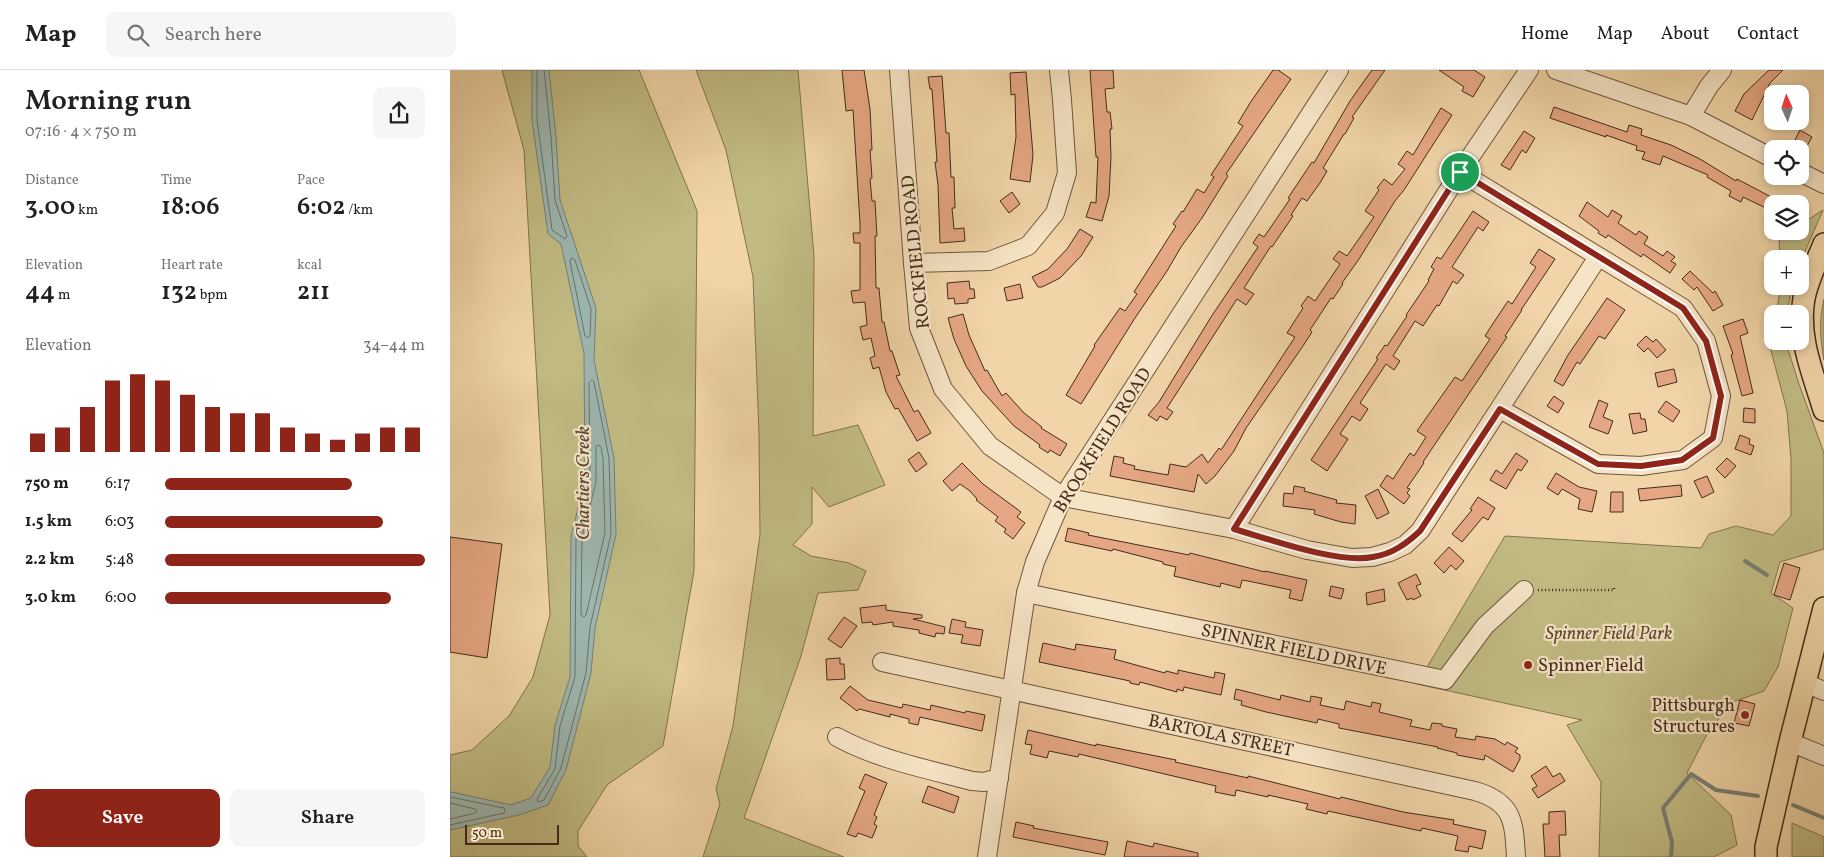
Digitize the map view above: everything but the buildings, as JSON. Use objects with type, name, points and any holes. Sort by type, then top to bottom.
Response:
[{"type":"main road","points":[[1824,244],[1804,298],[1802,331],[1807,360],[1824,410]]},
{"type":"main road","points":[[1766,857],[1766,847],[1790,742],[1814,687],[1824,608]]},
{"type":"street","name":"ROCKFIELD ROAD","points":[[899,70],[919,328],[943,388],[990,446],[1063,496]]},
{"type":"street","points":[[913,264],[989,261],[1028,246],[1055,213],[1067,173],[1059,70]]},
{"type":"street","name":"BROOKFIELD ROAD","points":[[987,857],[1026,594],[1034,562],[1063,496],[1339,70]]},
{"type":"street","points":[[1234,529],[1460,172],[1528,70]]},
{"type":"street","points":[[1556,70],[1691,116],[1764,154]]},
{"type":"street","points":[[1691,116],[1709,86],[1722,70]]},
{"type":"street","points":[[1460,172],[1683,308],[1706,341],[1721,396],[1713,438],[1682,460],[1641,466],[1598,464],[1500,409]]},
{"type":"street","points":[[1809,176],[1824,184]]},
{"type":"street","points":[[1063,496],[1234,529],[1306,550],[1352,558],[1372,557],[1390,552],[1405,545],[1420,531],[1598,257]]},
{"type":"street","name":"SPINNER FIELD DRIVE","points":[[1026,594],[1445,680],[1485,626],[1524,590]]},
{"type":"street","name":"BARTOLA STREET","points":[[882,662],[1465,788],[1491,796],[1504,806],[1512,822],[1516,857]]},
{"type":"street","points":[[837,737],[858,749],[875,755],[972,781],[984,782],[999,778]]},
{"type":"street","points":[[1790,742],[1824,756]]},
{"type":"path","points":[[1524,590],[1614,590],[1614,586]]},
{"type":"green space","points":[[502,70],[639,70],[697,211],[694,571],[663,746],[607,785],[578,831],[578,846],[587,857],[450,857],[450,755],[472,750],[509,716],[533,677],[550,615],[524,150]]},
{"type":"green space","points":[[696,70],[798,70],[814,256],[813,436],[858,425],[885,485],[829,507],[812,487],[812,524],[793,545],[811,556],[849,563],[866,571],[858,590],[818,593],[801,656],[744,818],[844,857],[703,857],[720,804],[716,789],[733,726],[760,535],[759,434],[753,277],[726,150]]},
{"type":"green space","points":[[1823,210],[1806,250],[1780,250],[1779,240],[1809,240],[1809,219]]},
{"type":"green space","points":[[1779,295],[1790,295],[1789,305],[1778,305]]},
{"type":"green space","points":[[1824,299],[1824,360],[1821,314]]},
{"type":"green space","name":"Spinner Field Park","points":[[1771,350],[1788,350],[1824,453],[1824,549],[1780,562],[1771,593],[1793,608],[1778,667],[1764,691],[1730,703],[1705,738],[1687,773],[1731,815],[1737,845],[1714,857],[1599,857],[1601,782],[1567,725],[1582,720],[1417,684],[1505,536],[1701,548],[1709,534],[1736,526],[1773,535],[1791,516],[1791,459],[1787,411]]},
{"type":"green space","points":[[1792,823],[1824,837],[1824,857],[1792,857]]},
{"type":"water","points":[[532,70],[549,70],[560,200],[596,308],[594,360],[614,458],[616,534],[595,628],[591,673],[566,770],[548,805],[519,815],[450,830],[450,793],[452,792],[511,805],[531,798],[550,767],[555,725],[570,677],[571,536],[585,481],[584,353],[561,244],[548,234],[532,120]]},
{"type":"waterway","points":[[1745,561],[1767,575]]},
{"type":"waterway","points":[[1671,857],[1672,842],[1663,808],[1691,774],[1716,790],[1758,796]]},
{"type":"waterway","points":[[1793,805],[1824,818]]},
{"type":"place","name":"Spinner Field","points":[[1528,665]]},
{"type":"place","name":"Pittsburgh Structures","points":[[1745,715]]},
{"type":"route","points":[[1460,172],[1683,308],[1706,341],[1721,396],[1713,438],[1682,460],[1641,466],[1598,464],[1500,409],[1420,531],[1405,545],[1390,552],[1372,557],[1352,558],[1306,550],[1234,529],[1423,231],[1460,172]]},
{"type":"water label","name":"Chartiers Creek","points":[[582,483]]}]
